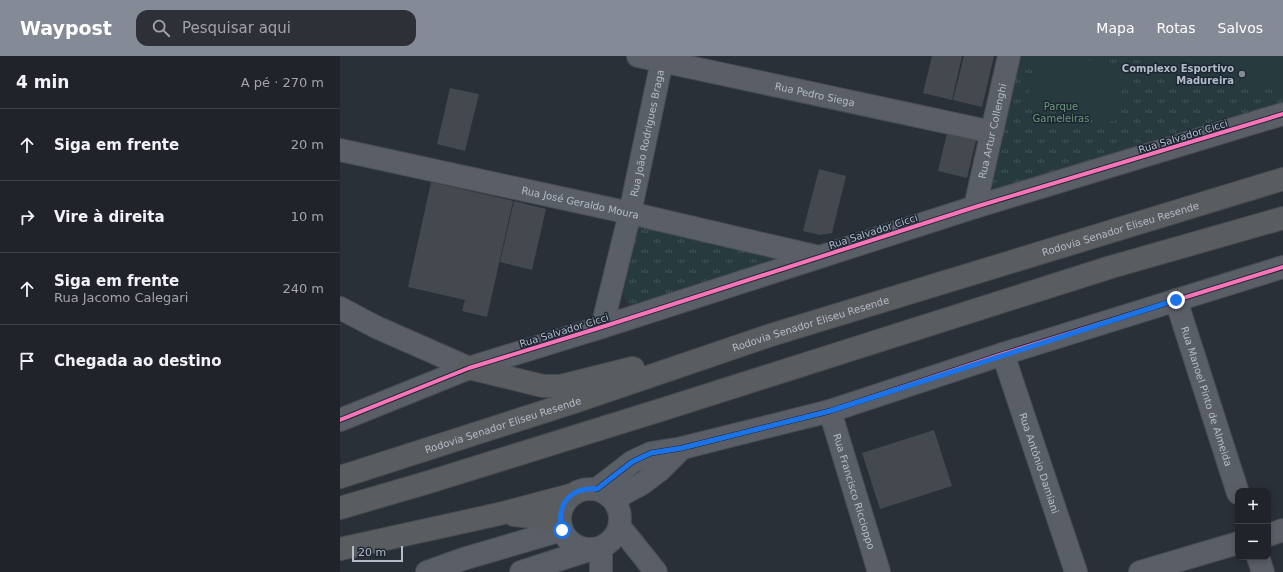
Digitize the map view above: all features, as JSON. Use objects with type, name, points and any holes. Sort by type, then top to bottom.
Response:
[{"type":"highway","name":"Rodovia Senador Eliseu Resende","points":[[340,477],[578,401],[771,335],[1283,178]]},
{"type":"highway","points":[[340,508],[645,415],[1111,267],[1283,218]]},
{"type":"highway","points":[[469,368],[543,386],[561,386],[771,335]]},
{"type":"highway","points":[[340,549],[499,514],[571,495]]},
{"type":"highway","points":[[499,514],[561,525]]},
{"type":"street","name":"Rua Pedro Siega","points":[[638,56],[663,59],[992,132]]},
{"type":"street","name":"Rua Artur Collenghi","points":[[975,207],[1009,56]]},
{"type":"street","name":"Rua João Rodrigues Braga","points":[[602,327],[630,213],[663,59]]},
{"type":"street","name":"Rua Salvador Cicci","points":[[340,420],[469,368],[602,327],[975,207],[1283,114]]},
{"type":"street","name":"Rua José Geraldo Moura","points":[[340,150],[630,213],[820,257]]},
{"type":"street","points":[[605,494],[643,483],[660,470],[682,448],[830,411],[1003,354],[1283,267]]},
{"type":"street","name":"Rua Manoel Pinto de Almeida","points":[[1176,300],[1236,488]]},
{"type":"street","points":[[340,308],[376,327],[469,368]]},
{"type":"street","name":"Rua Antônio Damiani","points":[[1003,354],[1076,572]]},
{"type":"street","name":"Rua Francisco Riccioppo","points":[[830,411],[879,572]]},
{"type":"street","points":[[521,572],[596,548],[609,543],[616,536],[620,527],[621,518],[619,508],[605,494],[587,488],[579,490],[571,495],[565,502],[561,510],[561,525],[567,538],[575,545],[583,548],[596,548]]},
{"type":"street","points":[[427,572],[561,525]]},
{"type":"street","points":[[620,527],[656,572]]},
{"type":"street","points":[[1271,533],[1283,530]]},
{"type":"street","points":[[1140,572],[1235,544]]},
{"type":"street","points":[[596,548],[601,572]]},
{"type":"street","points":[[1259,560],[1263,572]]},
{"type":"green space","name":"Parque Gameleiras","points":[[1015,56],[1283,56],[1283,103],[985,193]]},
{"type":"green space","points":[[1037,56],[1071,56],[1127,69],[1115,122],[1027,102]]},
{"type":"green space","name":"Complexo Esportivo Madureira","points":[[1119,56],[1283,56],[1283,91]]},
{"type":"green space","points":[[644,223],[768,252],[774,260],[638,306],[627,303],[623,295],[637,232]]},
{"type":"building","points":[[932,56],[962,56],[952,100],[923,93]]},
{"type":"building","points":[[964,56],[994,56],[982,107],[953,100]]},
{"type":"building","points":[[450,88],[479,94],[465,151],[437,144]]},
{"type":"building","points":[[948,129],[977,136],[967,178],[938,171]]},
{"type":"building","points":[[819,169],[846,176],[832,233],[820,235],[803,231]]},
{"type":"building","points":[[431,182],[513,201],[487,317],[462,311],[465,300],[408,287]]},
{"type":"building","points":[[514,201],[546,209],[532,270],[500,262]]},
{"type":"building","points":[[934,430],[952,486],[880,509],[862,453]]},
{"type":"cycle path","points":[[340,420],[469,368],[602,327],[975,207],[1283,114]]},
{"type":"cycle path","points":[[597,489],[632,462],[651,453],[682,448],[830,411],[1003,354],[1283,267]]},
{"type":"place","name":"Complexo Esportivo Madureira","points":[[1242,74]]},
{"type":"route","points":[[562,530],[560,520],[561,510],[571,495],[579,490],[587,488],[597,489],[632,462],[651,453],[682,448],[830,411],[1003,354],[1176,300]]}]
